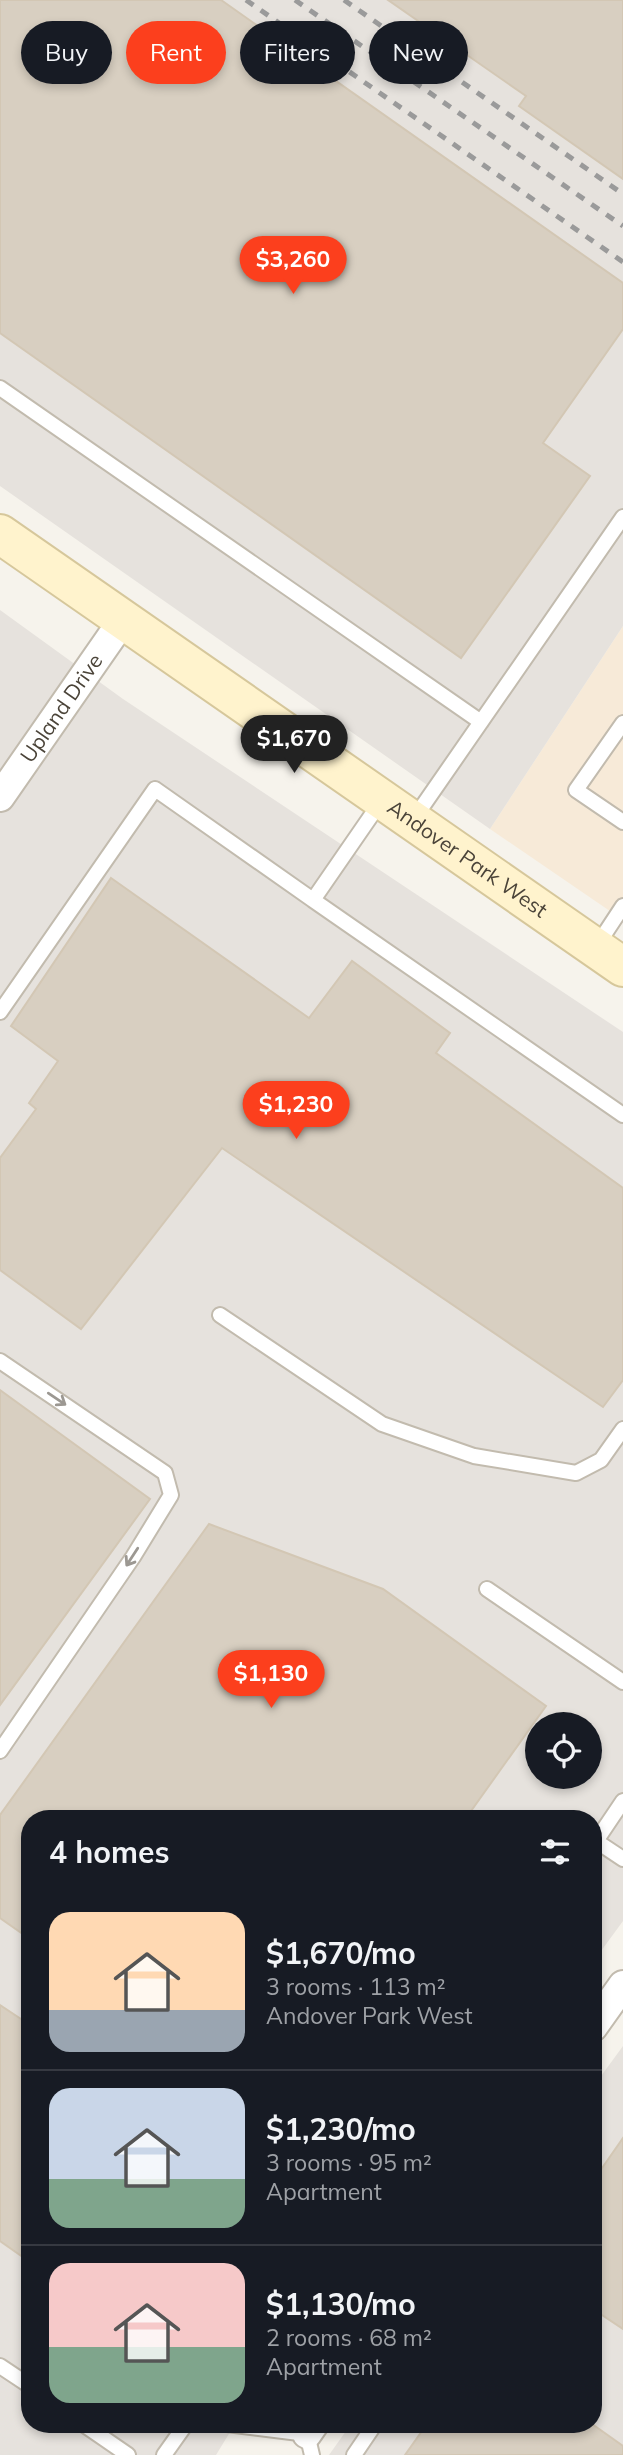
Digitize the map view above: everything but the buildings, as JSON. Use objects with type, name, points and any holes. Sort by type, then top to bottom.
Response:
[{"type":"street","name":"Andover Park West","points":[[0,534],[609,957]]},
{"type":"street","name":"Upland Drive","points":[[0,797],[123,620]]},
{"type":"street","points":[[602,2014],[623,1985]]},
{"type":"lane","points":[[0,388],[481,722]]},
{"type":"lane","points":[[313,900],[481,722],[623,517]]},
{"type":"lane","points":[[623,723],[576,790],[623,822]]},
{"type":"lane","points":[[0,1012],[155,789],[623,1115]]},
{"type":"lane","points":[[609,957],[623,906]]},
{"type":"lane","points":[[220,1315],[382,1424],[474,1456],[576,1473],[601,1460],[623,1429]]},
{"type":"lane","points":[[0,1361],[165,1473],[171,1495],[133,1557],[0,1751]]},
{"type":"lane","points":[[487,1589],[623,1682]]},
{"type":"lane","points":[[602,1829],[623,1801]]},
{"type":"lane","points":[[602,1845],[623,1859]]},
{"type":"lane","points":[[0,2366],[21,2380]]},
{"type":"lane","points":[[96,2433],[128,2455]]},
{"type":"lane","points":[[164,2455],[180,2433]]},
{"type":"lane","points":[[281,2433],[311,2438]]},
{"type":"lane","points":[[354,2455],[369,2433]]},
{"type":"shaded area","points":[[0,0],[623,0],[623,626],[490,829],[0,486]]},
{"type":"shaded area","points":[[0,610],[123,699],[623,1032],[623,1921],[602,1950],[602,1810],[21,1810],[21,2433],[229,2433],[216,2455],[0,2455]]},
{"type":"shaded area","points":[[623,626],[623,920],[490,829]]},
{"type":"shaded area","points":[[623,2046],[623,2455],[329,2455],[345,2433],[602,2433],[602,2075]]},
{"type":"railway","points":[[246,0],[623,262]]},
{"type":"railway","points":[[295,0],[623,226]]},
{"type":"railway","points":[[344,0],[623,194]]}]
